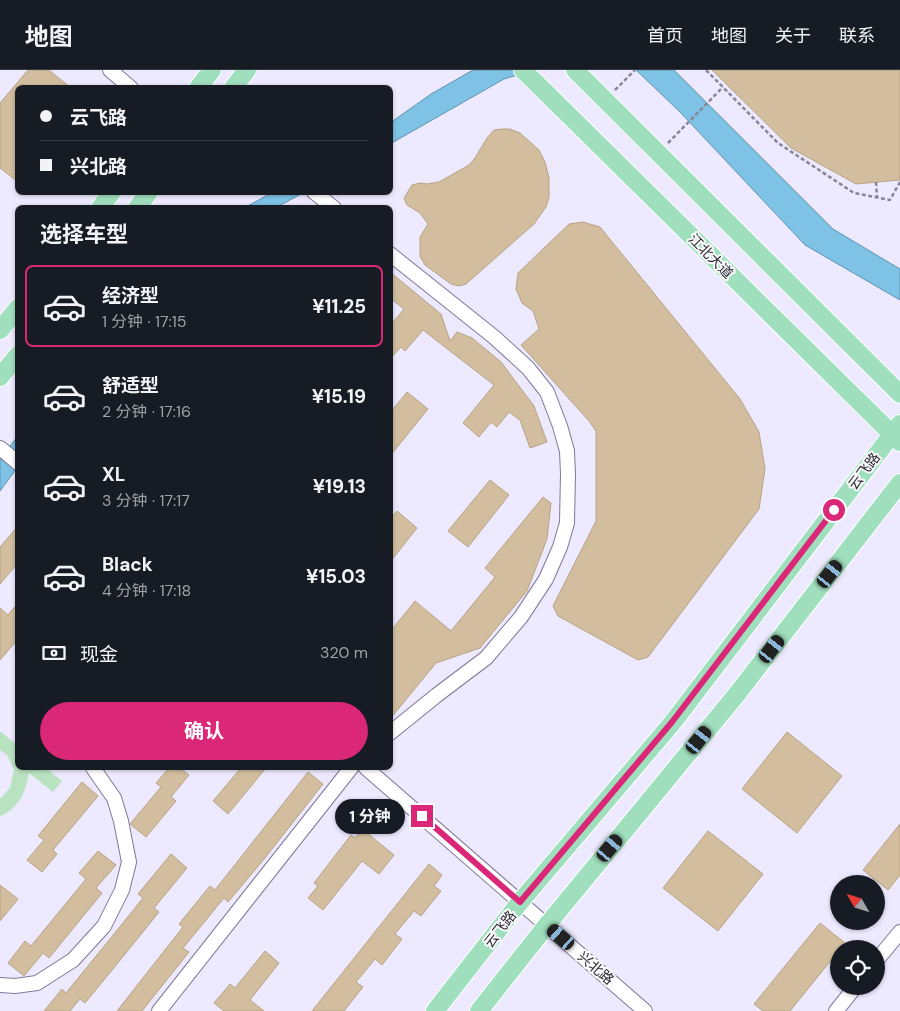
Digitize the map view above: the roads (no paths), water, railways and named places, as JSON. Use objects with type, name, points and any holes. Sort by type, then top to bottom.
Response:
[{"type":"main road","points":[[200,85],[212,70]]},
{"type":"main road","points":[[235,85],[247,70]]},
{"type":"main road","name":"江北大道","points":[[523,70],[897,434]]},
{"type":"main road","points":[[575,70],[900,394]]},
{"type":"main road","points":[[0,330],[15,312]]},
{"type":"main road","points":[[0,377],[15,359]]},
{"type":"main road","name":"云飞路","points":[[435,1011],[520,902],[672,722],[897,434]]},
{"type":"main road","points":[[479,1011],[547,924],[736,694],[900,483]]},
{"type":"street","points":[[110,70],[127,85]]},
{"type":"street","points":[[318,195],[330,205]]},
{"type":"street","points":[[393,256],[494,337],[532,374],[547,392],[560,426],[566,451],[568,474],[567,523],[560,547],[546,579],[521,617],[486,658],[393,731]]},
{"type":"street","points":[[0,448],[15,460]]},
{"type":"street","points":[[0,985],[15,986],[37,983],[74,960],[104,926],[122,890],[129,862],[122,821],[114,798],[94,770]]},
{"type":"street","points":[[159,1011],[350,770]]},
{"type":"street","name":"兴北路","points":[[368,770],[645,1011]]},
{"type":"street","points":[[885,950],[900,932]]},
{"type":"street","points":[[836,1011],[849,995]]},
{"type":"water","points":[[473,70],[535,70],[504,79],[393,142],[393,121],[431,94]]},
{"type":"water","points":[[636,70],[674,70],[833,229],[900,269],[900,300],[805,245],[679,111]]},
{"type":"water","points":[[268,195],[299,195],[281,205],[250,205]]},
{"type":"water","points":[[15,440],[15,471],[0,491],[0,459]]}]
